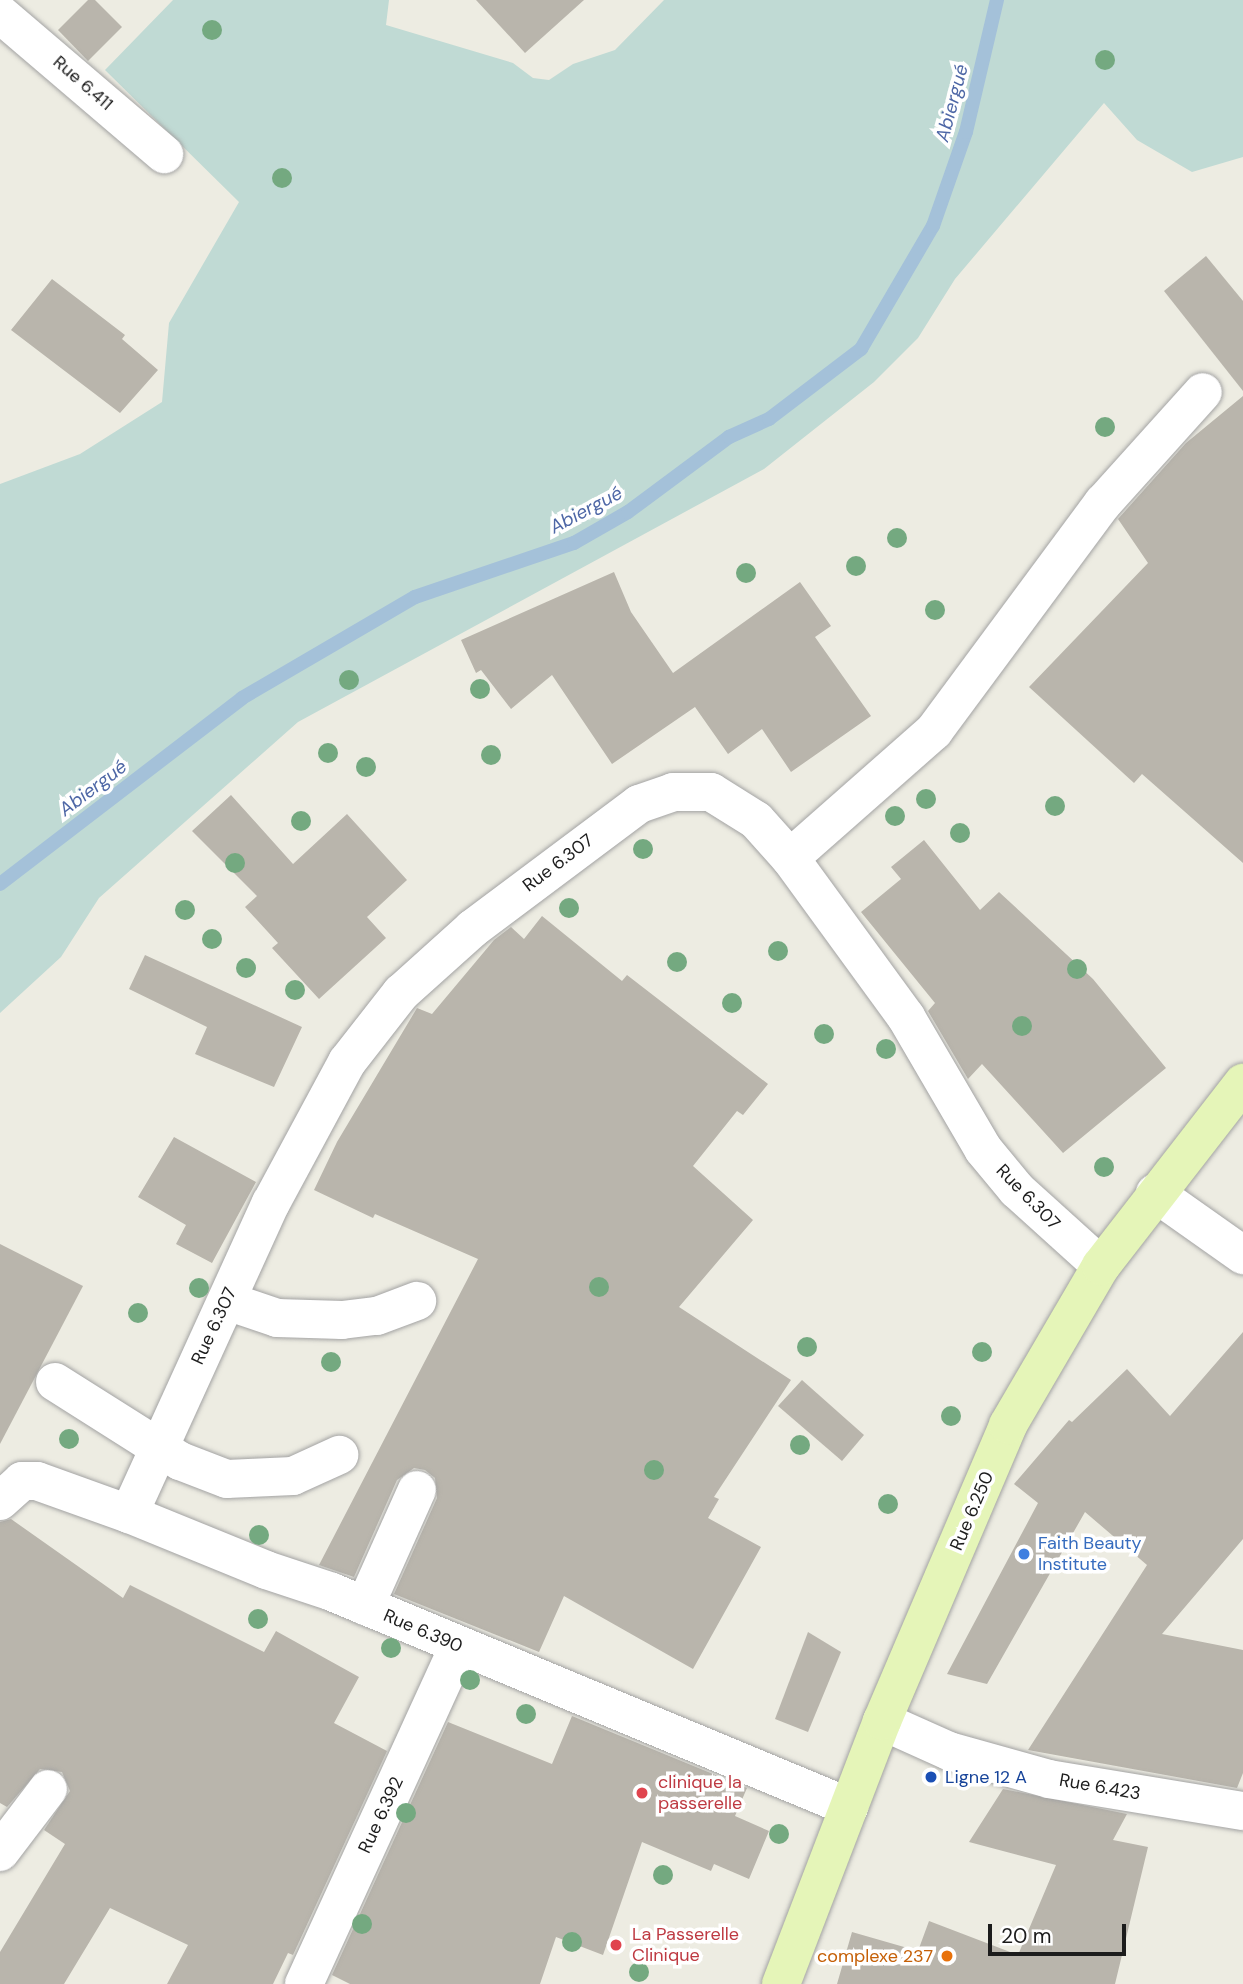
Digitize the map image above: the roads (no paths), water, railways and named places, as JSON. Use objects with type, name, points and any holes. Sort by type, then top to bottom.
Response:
[{"type":"main road","name":"Rue 6.250","points":[[782,1984],[882,1721],[1008,1425],[1101,1266],[1243,1083]]},
{"type":"street","name":"Rue 6.411","points":[[0,14],[164,154]]},
{"type":"street","points":[[790,858],[934,731],[1103,503],[1203,392]]},
{"type":"street","name":"Rue 6.307","points":[[130,1514],[271,1203],[347,1062],[401,993],[471,929],[639,804],[673,792],[711,792],[756,820],[790,858],[891,995],[983,1149],[1017,1190],[1101,1266]]},
{"type":"street","points":[[1155,1193],[1243,1255]]},
{"type":"street","points":[[226,1301],[277,1318],[330,1320],[377,1316],[417,1301]]},
{"type":"street","points":[[55,1382],[160,1445],[180,1461],[227,1479],[293,1476],[339,1455]]},
{"type":"street","name":"Rue 6.390","points":[[0,1502],[22,1481],[37,1481],[130,1514],[365,1606],[849,1807]]},
{"type":"street","points":[[365,1606],[417,1490]]},
{"type":"street","name":"Rue 6.392","points":[[304,1984],[459,1646]]},
{"type":"street","name":"Rue 6.423","points":[[882,1721],[949,1751],[1049,1779],[1243,1811]]},
{"type":"street","points":[[0,1852],[48,1789]]},
{"type":"waterway","name":"Abiergué","points":[[0,884],[242,698],[415,597],[574,543],[628,512],[729,437],[769,419],[861,349],[933,226],[966,132],[997,0]]},
{"type":"place","name":"Faith Beauty Institute","points":[[1024,1554]]},
{"type":"place","name":"Ligne 12 A","points":[[931,1777]]},
{"type":"place","name":"clinique la passerelle","points":[[642,1793]]},
{"type":"place","name":"La Passerelle Clinique","points":[[616,1945]]},
{"type":"place","name":"complexe 237","points":[[947,1956]]}]
